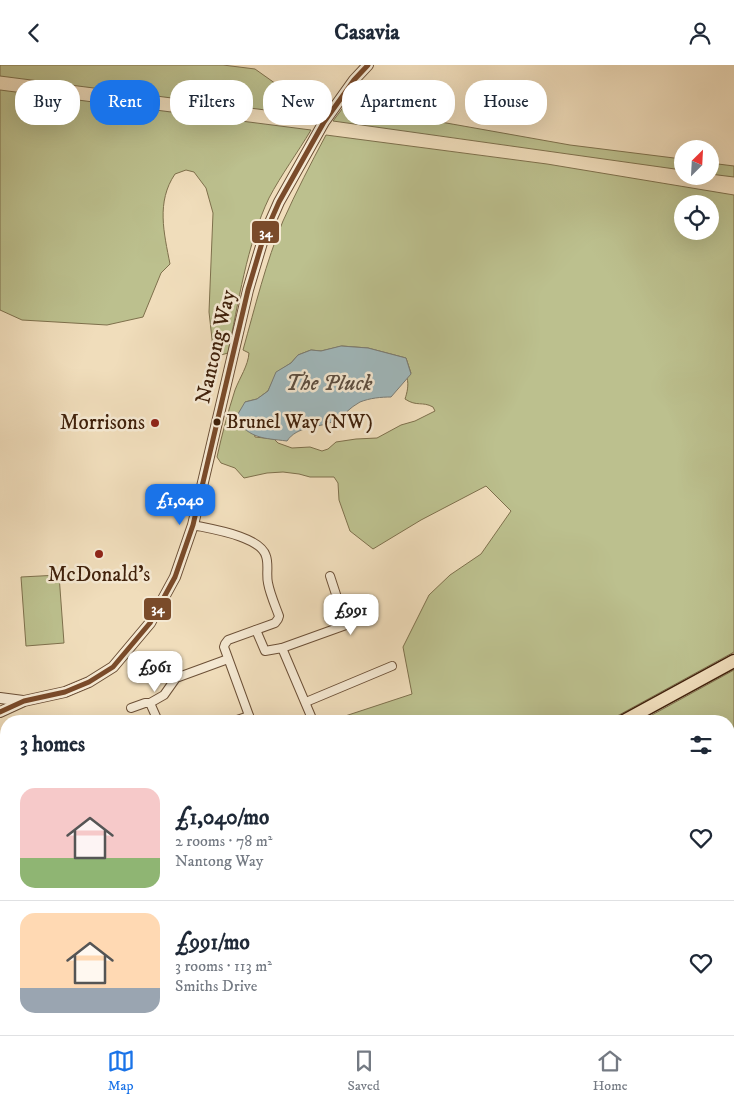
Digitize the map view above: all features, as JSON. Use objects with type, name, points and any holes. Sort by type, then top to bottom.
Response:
[{"type":"main road","points":[[635,715],[734,661]]},
{"type":"street","name":"Nantong Way","points":[[0,711],[24,701],[78,688],[113,667],[150,623],[174,577],[193,525],[248,290],[264,236],[279,203],[324,122],[354,80],[368,65]]},
{"type":"street","points":[[193,525],[231,534],[250,541],[264,551],[267,561],[268,583],[278,619],[274,623],[228,640],[224,647],[249,715]]},
{"type":"street","points":[[256,630],[265,651],[346,625],[330,576]]},
{"type":"street","points":[[282,647],[311,715]]},
{"type":"street","points":[[132,708],[150,703],[164,695],[176,678],[228,659]]},
{"type":"street","points":[[306,702],[392,666]]},
{"type":"street","name":"Nantong Way","points":[[0,698],[24,701]]},
{"type":"street","points":[[150,703],[155,715]]},
{"type":"green space","points":[[0,65],[223,65],[255,69],[270,80],[263,80],[263,110],[253,108],[253,80],[170,80],[170,98],[160,96],[160,80],[90,80],[90,88],[80,86],[80,80],[31,80],[0,76]]},
{"type":"green space","points":[[0,90],[15,92],[15,125],[80,125],[80,100],[90,102],[90,125],[160,125],[160,111],[170,112],[170,125],[253,125],[253,123],[311,130],[274,189],[261,216],[244,274],[228,353],[214,357],[209,312],[213,213],[206,188],[194,172],[186,170],[175,174],[165,196],[163,218],[170,264],[161,273],[143,317],[107,325],[22,320],[0,310]]},
{"type":"green space","points":[[342,109],[342,122],[333,121]]},
{"type":"green space","points":[[361,125],[455,125],[570,145],[674,158],[674,169]]},
{"type":"green space","points":[[326,135],[547,164],[734,195],[734,652],[619,715],[348,715],[412,694],[403,647],[429,595],[450,575],[481,554],[511,511],[486,486],[421,520],[373,549],[350,531],[339,500],[338,483],[334,477],[310,477],[283,472],[244,478],[235,468],[221,463],[217,457],[225,423],[249,353],[243,350],[271,252],[288,210]],"holes":[[[342,346],[368,348],[406,358],[411,373],[407,378],[408,386],[405,399],[413,403],[429,405],[435,411],[415,421],[401,425],[377,438],[336,442],[328,449],[322,451],[310,447],[292,448],[278,443],[274,439],[255,437],[245,402],[257,399],[268,391],[277,372],[291,363],[298,355],[311,350],[321,351]]]},
{"type":"green space","points":[[719,164],[734,166],[734,177],[719,175]]},
{"type":"green space","points":[[59,575],[64,643],[26,646],[21,577]]},
{"type":"green space","points":[[734,670],[734,715],[652,715]]},
{"type":"water","name":"The Pluck","points":[[341,346],[368,348],[406,358],[411,374],[391,397],[360,402],[336,420],[302,430],[291,436],[287,441],[264,438],[252,434],[235,419],[245,402],[257,399],[268,391],[276,372],[291,363],[298,355],[311,350],[321,351]]},
{"type":"transit line","name":"34","points":[[0,712],[24,701],[65,692],[89,682],[113,667],[150,623],[175,577],[193,525],[248,290],[264,236],[279,202],[324,122],[354,80],[368,65]]},
{"type":"place","name":"Brunel Way (NW)","points":[[217,422]]},
{"type":"place","name":"Morrisons","points":[[155,423]]},
{"type":"place","name":"McDonald's","points":[[99,554]]}]
